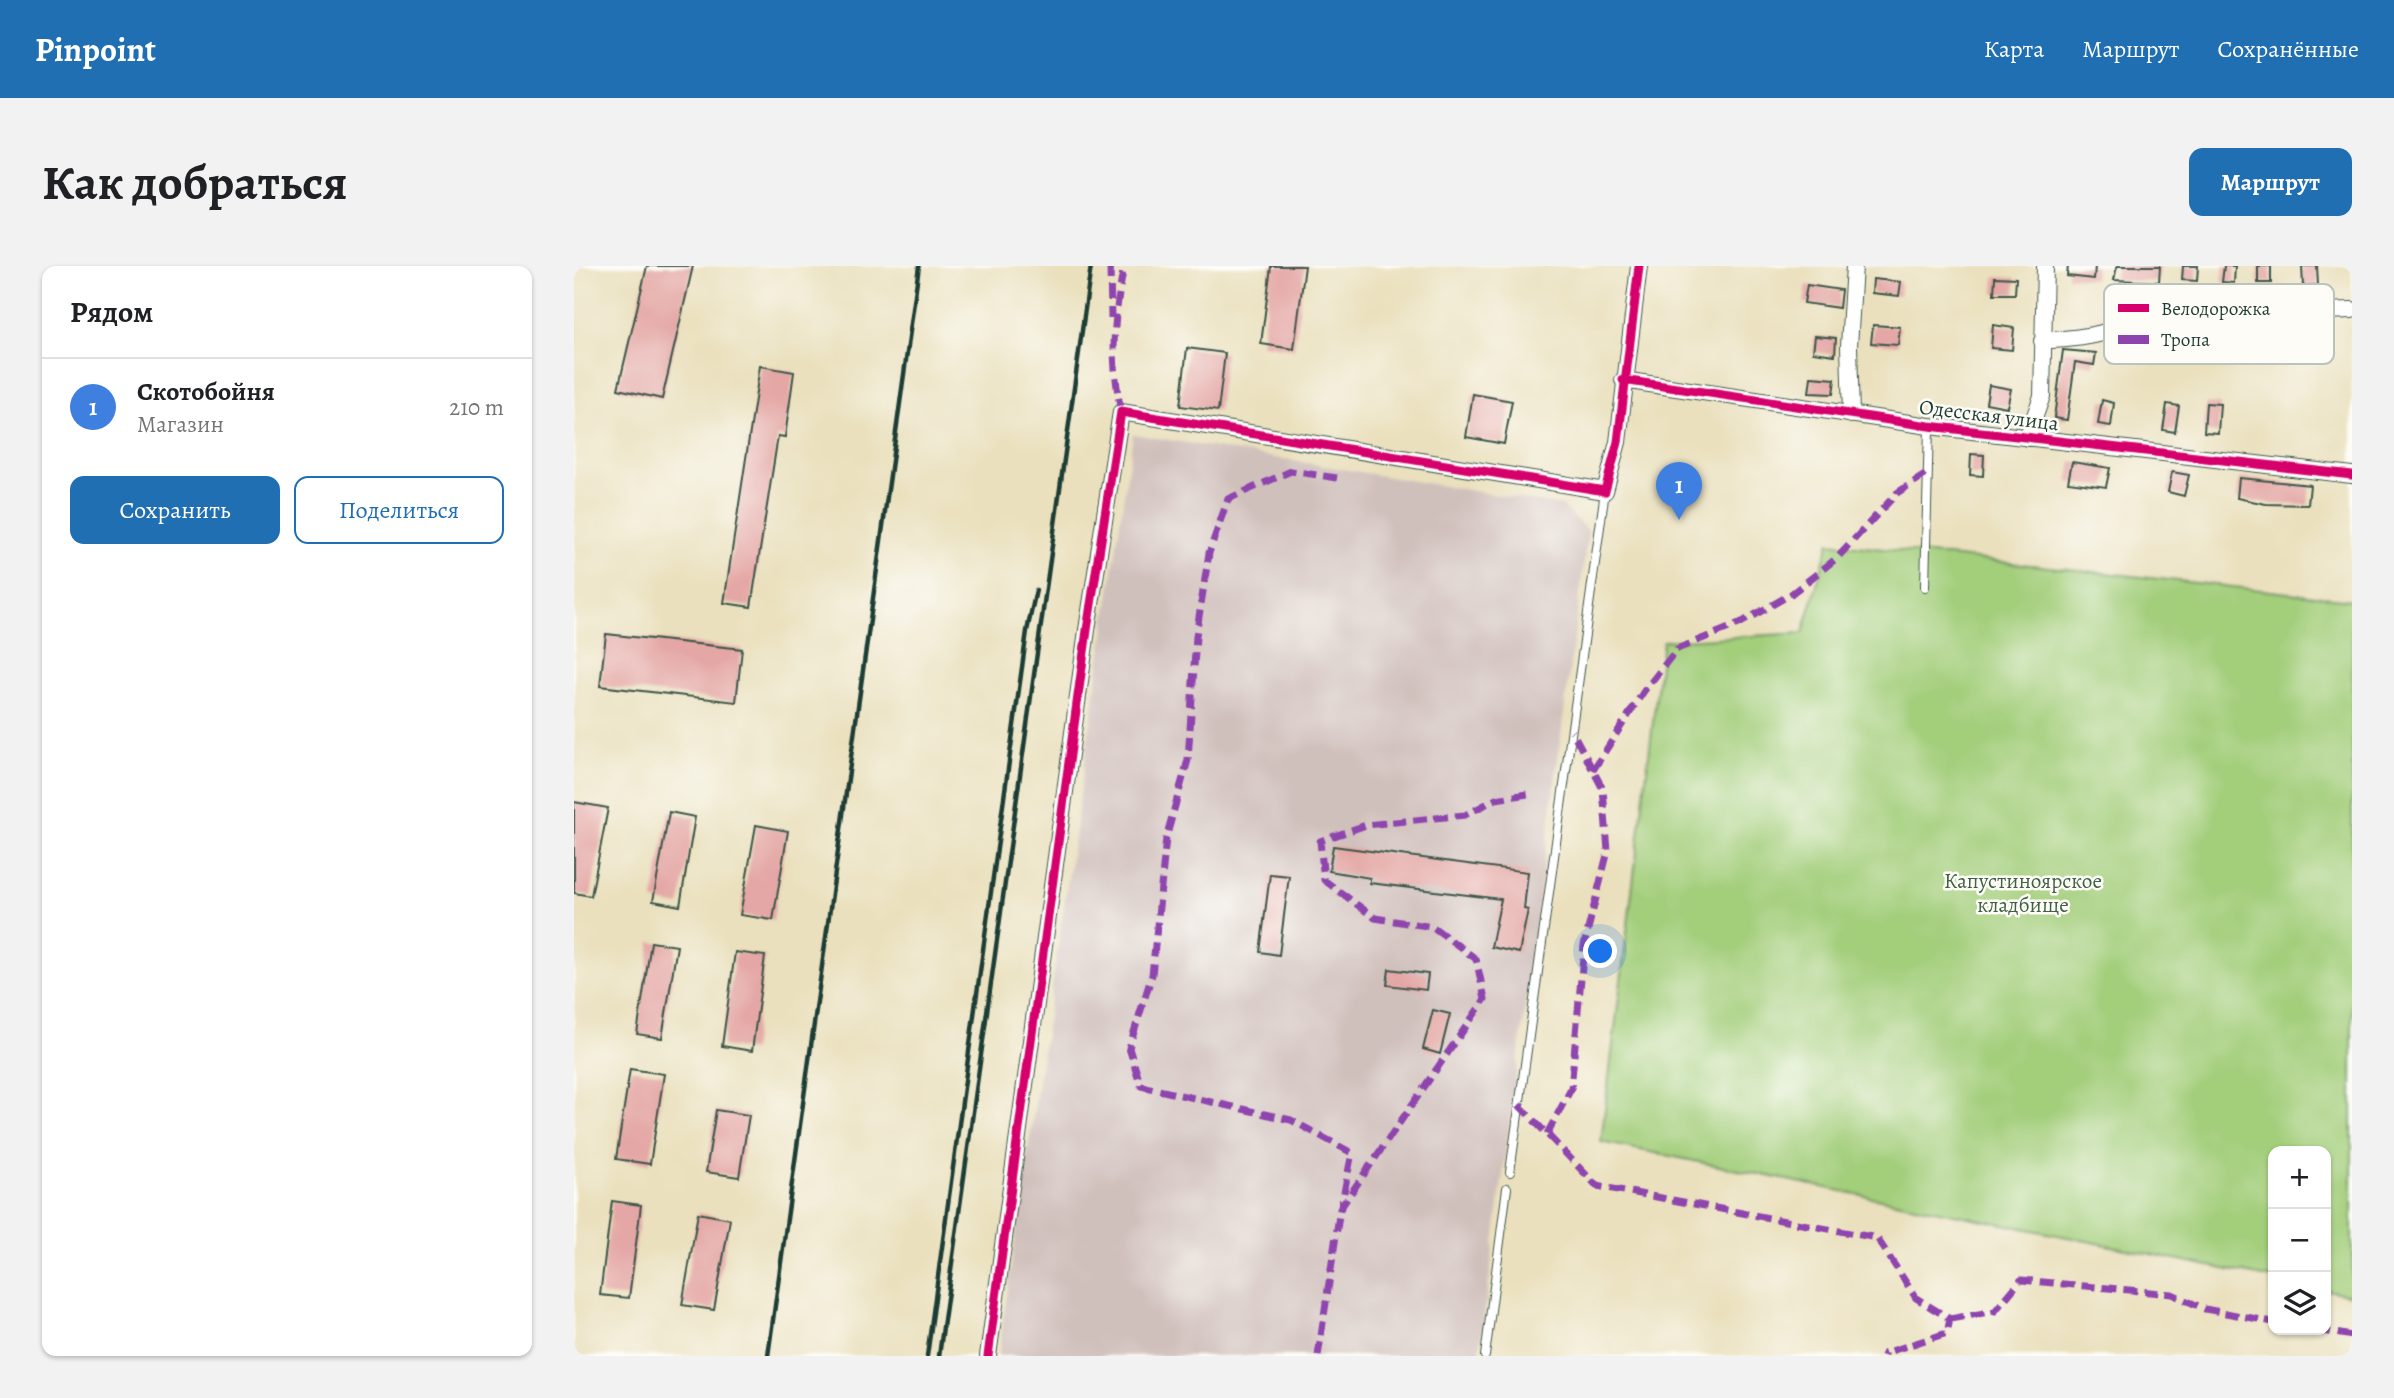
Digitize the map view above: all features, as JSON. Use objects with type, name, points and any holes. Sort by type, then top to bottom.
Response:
[{"type":"street","points":[[988,1356],[1087,630],[1121,412],[1605,491],[1618,442],[1623,380],[1639,266]]},
{"type":"street","points":[[1851,415],[1849,346],[1854,266]]},
{"type":"street","points":[[2027,438],[2042,396],[2045,266]]},
{"type":"street","points":[[2334,311],[2352,310]]},
{"type":"street","points":[[2042,341],[2092,336],[2104,332]]},
{"type":"street","name":"Одесская улица","points":[[1623,380],[1929,426],[2352,475]]},
{"type":"lane","points":[[1925,587],[1929,426]]},
{"type":"lane","points":[[1510,1172],[1605,491]]},
{"type":"lane","points":[[1485,1356],[1507,1188]]},
{"type":"shaded area","points":[[1133,434],[1563,506],[1588,531],[1479,1356],[998,1356]]},
{"type":"green space","name":"Капустиноярское кладбище","points":[[1829,543],[2352,600],[2352,1295],[2331,1291],[2331,1146],[2268,1146],[2268,1278],[1601,1142],[1663,641],[1803,633]]},
{"type":"building","points":[[647,266],[693,266],[662,399],[618,389]]},
{"type":"building","points":[[1271,266],[1305,266],[1294,349],[1261,344]]},
{"type":"building","points":[[2068,266],[2095,266],[2094,279],[2067,276]]},
{"type":"building","points":[[2117,266],[2160,266],[2159,282],[2114,280]]},
{"type":"building","points":[[2183,266],[2198,266],[2197,281],[2182,280]]},
{"type":"building","points":[[2224,266],[2235,266],[2234,283],[2222,282]]},
{"type":"building","points":[[2258,266],[2271,266],[2271,283],[2258,283]]},
{"type":"building","points":[[2302,266],[2317,266],[2318,284],[2303,284]]},
{"type":"building","points":[[1995,277],[2016,278],[2015,294],[1994,294]]},
{"type":"building","points":[[1873,279],[1901,282],[1899,296],[1872,293]]},
{"type":"building","points":[[1807,285],[1841,290],[1839,308],[1804,303]]},
{"type":"building","points":[[1873,325],[1900,327],[1898,345],[1871,343]]},
{"type":"building","points":[[1993,325],[2014,328],[2012,350],[1991,348]]},
{"type":"building","points":[[1815,336],[1836,338],[1835,355],[1813,352]]},
{"type":"building","points":[[1187,348],[1225,353],[1218,411],[1180,406]]},
{"type":"building","points":[[2063,350],[2096,353],[2094,365],[2075,362],[2067,420],[2054,418]]},
{"type":"building","points":[[760,366],[794,372],[785,437],[778,436],[751,607],[724,603]]},
{"type":"building","points":[[1811,377],[1835,379],[1833,394],[1809,393]]},
{"type":"building","points":[[1989,385],[2011,389],[2007,407],[1986,403]]},
{"type":"building","points":[[1473,394],[1512,401],[1504,444],[1466,437]]},
{"type":"building","points":[[2102,400],[2114,403],[2111,426],[2098,424]]},
{"type":"building","points":[[2206,403],[2220,404],[2218,433],[2204,432]]},
{"type":"building","points":[[2167,404],[2179,406],[2175,432],[2163,430]]},
{"type":"building","points":[[1971,454],[1984,455],[1983,476],[1970,475]]},
{"type":"building","points":[[2072,462],[2110,468],[2106,487],[2068,482]]},
{"type":"building","points":[[2172,472],[2189,475],[2184,496],[2168,492]]},
{"type":"building","points":[[2239,478],[2310,485],[2308,505],[2266,504],[2237,498]]},
{"type":"building","points":[[606,634],[742,649],[736,702],[600,686]]},
{"type":"building","points":[[574,802],[608,808],[591,896],[574,893]]},
{"type":"building","points":[[669,812],[695,817],[680,906],[653,901]]},
{"type":"building","points":[[756,825],[788,831],[773,920],[740,915]]},
{"type":"building","points":[[1333,846],[1528,872],[1524,909],[1528,910],[1519,953],[1491,947],[1501,899],[1370,883],[1370,878],[1329,871]]},
{"type":"building","points":[[1270,874],[1289,876],[1279,955],[1260,952]]},
{"type":"building","points":[[651,942],[677,946],[662,1038],[637,1034]]},
{"type":"building","points":[[735,952],[765,956],[752,1051],[722,1046]]},
{"type":"building","points":[[1389,969],[1428,974],[1426,990],[1387,985]]},
{"type":"building","points":[[1433,1010],[1450,1014],[1440,1054],[1423,1049]]},
{"type":"building","points":[[630,1069],[664,1074],[650,1164],[616,1159]]},
{"type":"building","points":[[716,1110],[749,1115],[739,1177],[706,1172]]},
{"type":"building","points":[[612,1201],[641,1205],[629,1298],[600,1295]]},
{"type":"building","points":[[698,1213],[730,1219],[714,1310],[682,1305]]},
{"type":"railway","points":[[768,1356],[919,266]]},
{"type":"railway","points":[[939,1356],[1091,266]]},
{"type":"railway","points":[[927,1356],[1027,631],[1036,590]]},
{"type":"marked path","points":[[1110,266],[1111,318]]},
{"type":"marked path","points":[[1121,412],[1115,372],[1114,339],[1124,266]]},
{"type":"marked path","points":[[1337,478],[1291,471],[1228,499],[1209,553],[1196,636],[1188,760],[1166,838],[1152,975],[1129,1048],[1141,1086],[1291,1120],[1352,1153],[1341,1207]]},
{"type":"marked path","points":[[1593,770],[1644,691],[1677,649],[1739,624],[1791,594],[1837,558],[1897,493],[1928,473]]},
{"type":"marked path","points":[[1547,1134],[1571,1089],[1584,945],[1608,851],[1603,789],[1572,731]]},
{"type":"marked path","points":[[1318,1356],[1340,1209],[1485,999],[1476,959],[1433,927],[1375,918],[1324,880],[1320,841],[1366,825],[1465,815],[1496,799],[1534,793]]},
{"type":"marked path","points":[[1519,1105],[1597,1186],[1877,1238],[1916,1298],[1950,1319],[1947,1333],[1885,1353],[1884,1356]]},
{"type":"marked path","points":[[1950,1319],[1995,1311],[2021,1280],[2172,1294],[2205,1309],[2268,1321]]},
{"type":"marked path","points":[[2331,1332],[2352,1336]]},
{"type":"cycle path","points":[[988,1356],[1087,630],[1121,412],[1605,491],[1618,442],[1639,266]]},
{"type":"cycle path","points":[[1623,380],[1929,426],[2352,475]]},
{"type":"place","name":"Скотобойня","points":[[1679,520]]}]
